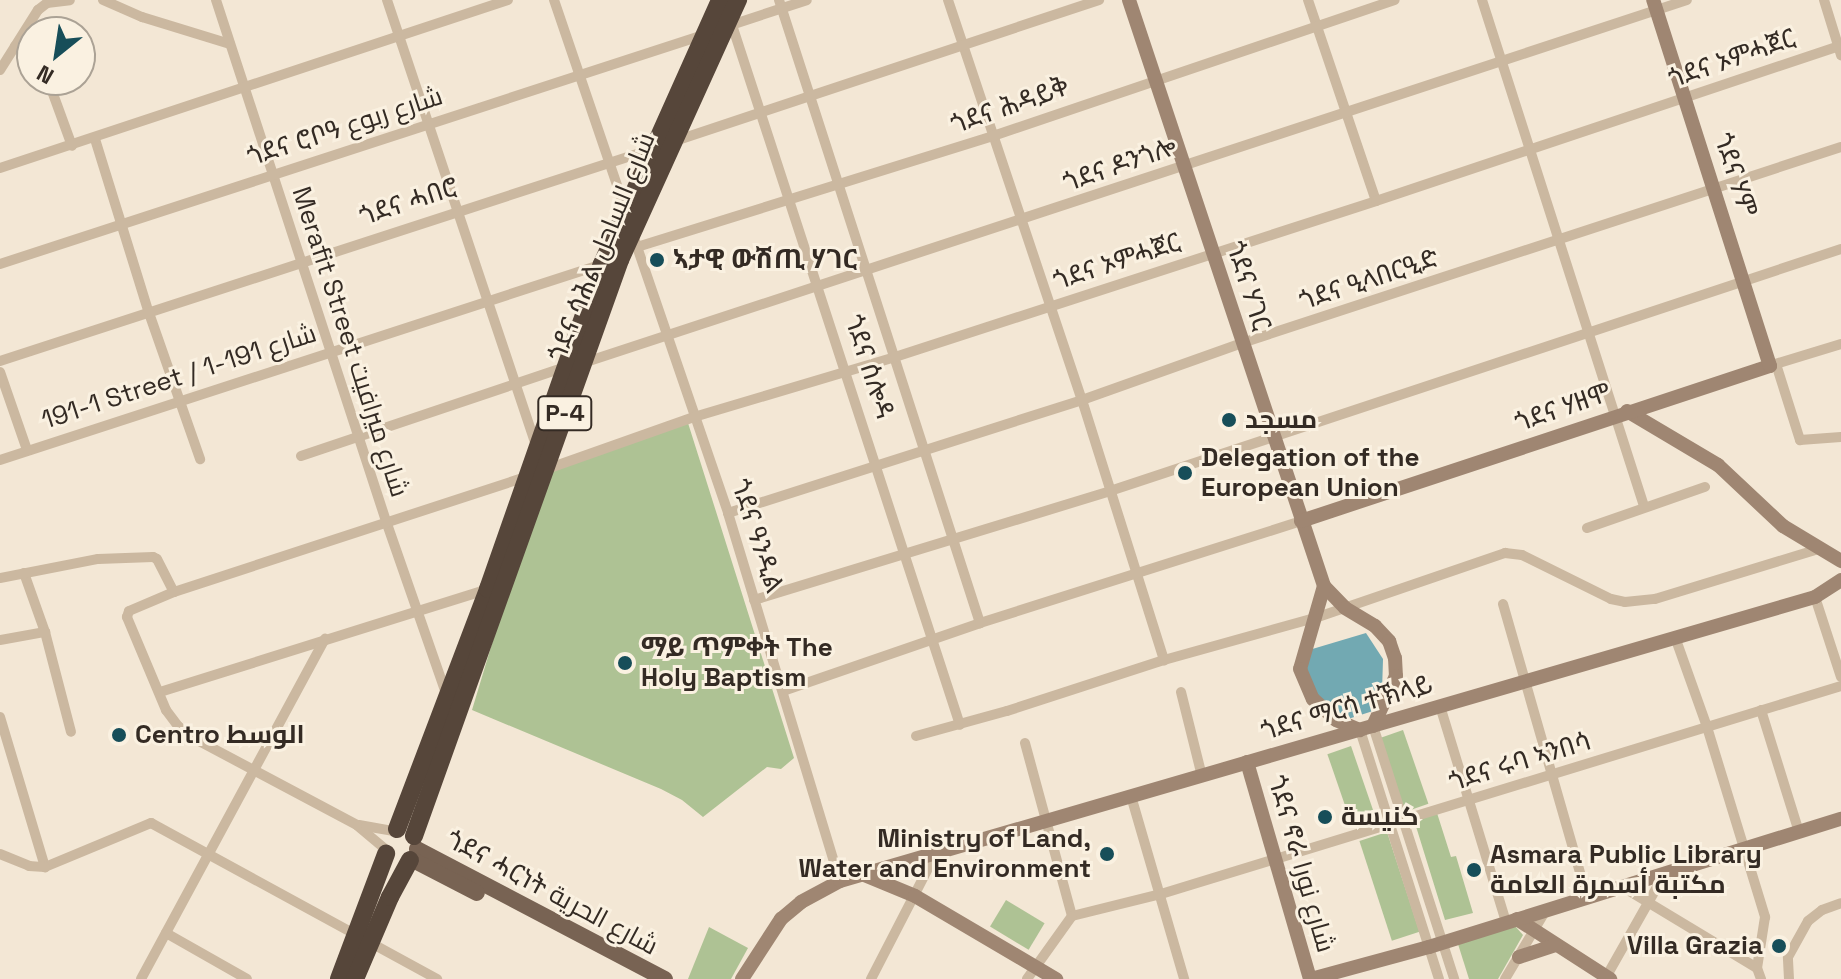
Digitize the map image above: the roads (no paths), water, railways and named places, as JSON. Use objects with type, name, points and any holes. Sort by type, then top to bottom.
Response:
[{"type":"highway","name":"ጎደና ሳሕል شارع الساحل","points":[[401,846],[611,262],[625,207],[720,0]]},
{"type":"highway","name":"ጎደና ሳሕል شارع الساحل","points":[[611,262],[634,240],[671,142],[730,26],[738,0]]},
{"type":"highway","name":"ጎደና ሳሕል شارع الساحل","points":[[536,473],[537,450],[574,365]]},
{"type":"highway","name":"ጎደና ሳሕል شارع الساحل","points":[[401,846],[447,695],[495,590]]},
{"type":"highway","points":[[339,979],[363,939],[401,846]]},
{"type":"highway","points":[[355,979],[363,939]]},
{"type":"main road","name":"ጎደና ሓርነት شارع الحرية","points":[[401,846],[642,979]]},
{"type":"main road","name":"ጎደና ሓርነት شارع الحرية","points":[[401,846],[665,979]]},
{"type":"street","points":[[0,70],[38,10],[55,1],[70,0]]},
{"type":"street","points":[[103,0],[142,17],[230,44]]},
{"type":"street","name":"Merafit Street شارع ميرافيت","points":[[216,0],[358,437],[447,695]]},
{"type":"street","points":[[387,0],[484,300],[537,450]]},
{"type":"street","points":[[0,168],[508,0]]},
{"type":"street","name":"ጎደና ዓንዲል","points":[[554,0],[606,161],[625,207],[728,513],[840,881]]},
{"type":"street","name":"ጎደና ሮቦዓ شارع ربوع","points":[[0,264],[122,226],[426,122],[705,35],[781,4],[807,0]]},
{"type":"street","points":[[948,0],[1082,400],[1164,660]]},
{"type":"street","name":"ጎደና ሓበሮ","points":[[0,361],[606,161],[964,47],[1099,0]]},
{"type":"street","name":"ጎደና ሃገር","points":[[1129,0],[1324,586]]},
{"type":"street","points":[[1308,0],[1376,201]]},
{"type":"street","name":"ጎደና ሕዳይቅ","points":[[634,240],[789,198],[993,136],[1395,0]]},
{"type":"street","points":[[1482,0],[1558,240],[1622,413],[1644,506]]},
{"type":"street","name":"ጎደና ዶንጎሎ","points":[[301,456],[667,334],[1022,221],[1502,61],[1655,5],[1687,0]]},
{"type":"street","points":[[1824,0],[1840,51]]},
{"type":"street","points":[[781,4],[980,623]]},
{"type":"street","name":"ጎደና ሃም","points":[[1655,5],[1773,365]]},
{"type":"street","name":"ጎደና ሰሎዳ","points":[[730,26],[820,285],[960,725]]},
{"type":"street","name":"ጎደና ኦምሓጀር","points":[[160,692],[127,617],[134,606],[536,473],[694,417],[895,357],[1840,51]]},
{"type":"street","points":[[54,96],[72,146]]},
{"type":"street","points":[[95,139],[149,313],[200,459]]},
{"type":"street","name":"ጎደና ዒላበርዒድ","points":[[728,513],[925,447],[1082,400],[1242,343],[1841,147]]},
{"type":"street","points":[[754,600],[1110,491],[1272,434],[1841,249]]},
{"type":"street","name":"191-1 Street / شارع 191-1","points":[[0,460],[484,300],[611,262]]},
{"type":"street","name":"ጎደና ሃዘሞ","points":[[1301,521],[1622,413],[1841,344]]},
{"type":"street","points":[[1773,365],[1800,440],[1841,437]]},
{"type":"street","points":[[0,372],[27,450]]},
{"type":"street","points":[[1622,413],[1718,465],[1783,526],[1841,561]]},
{"type":"street","points":[[1587,528],[1705,487]]},
{"type":"street","points":[[783,691],[980,623],[1301,521]]},
{"type":"street","points":[[916,736],[1164,660],[1318,617],[1505,553],[1522,555],[1611,599],[1625,602],[1655,599],[1819,549]]},
{"type":"street","points":[[0,578],[98,559],[153,557],[157,559],[174,592]]},
{"type":"street","points":[[24,573],[45,632],[71,732]]},
{"type":"street","name":"ጎደና ማርሳ ተኽላይ","points":[[742,979],[781,919],[801,902],[840,881],[1815,597],[1841,580]]},
{"type":"street","points":[[1324,586],[1345,608],[1375,626],[1389,641],[1395,658],[1396,676],[1367,728],[1392,825],[1439,979]]},
{"type":"street","points":[[1324,586],[1318,617],[1302,653],[1300,669],[1304,684],[1326,712],[1346,726],[1367,728]]},
{"type":"street","points":[[401,846],[254,771],[178,726],[160,692],[325,638],[495,590]]},
{"type":"street","points":[[1815,597],[1841,677]]},
{"type":"street","points":[[1503,604],[1587,897]]},
{"type":"street","points":[[0,640],[45,632]]},
{"type":"street","points":[[1619,885],[1759,973],[1765,917],[1707,727],[1675,637]]},
{"type":"street","points":[[141,979],[325,638]]},
{"type":"street","name":"ጎደና ሩባ ኣንበሳ","points":[[1072,916],[1161,894],[1275,860],[1841,686]]},
{"type":"street","points":[[1181,692],[1202,776]]},
{"type":"street","points":[[1440,706],[1511,920],[1534,931],[1607,978],[1666,871]]},
{"type":"street","points":[[1761,710],[1799,832]]},
{"type":"street","points":[[0,717],[45,867]]},
{"type":"street","points":[[1367,728],[1405,821],[1454,979]]},
{"type":"street","points":[[1025,743],[1072,916],[1031,973]]},
{"type":"street","name":"ጎደና ኖራ شارع نورا","points":[[1247,762],[1310,979]]},
{"type":"street","points":[[1131,796],[1184,979]]},
{"type":"street","points":[[1310,979],[1429,947],[1619,885],[1841,819]]},
{"type":"street","points":[[0,854],[29,866],[45,867],[151,823],[437,979]]},
{"type":"street","points":[[357,825],[401,846]]},
{"type":"street","points":[[871,979],[937,851]]},
{"type":"street","points":[[862,874],[915,896],[1031,973],[1056,979]]},
{"type":"street","points":[[1789,979],[1788,957],[1808,921],[1822,910],[1841,903]]},
{"type":"street","points":[[1505,979],[1546,910]]},
{"type":"street","points":[[166,933],[247,979]]},
{"type":"street","points":[[1519,957],[1556,945]]},
{"type":"water","points":[[1366,633],[1383,659],[1382,692],[1373,711],[1348,719],[1326,707],[1306,677],[1309,650]]},
{"type":"place","name":"ኣታዊ ውሽጢ ሃገር","points":[[657,260]]},
{"type":"place","name":"مسجد","points":[[1229,420]]},
{"type":"place","name":"Delegation of the European Union","points":[[1185,473]]},
{"type":"place","name":"ማይ ጥምቀት The Holy Baptism","points":[[625,663]]},
{"type":"place","name":"Centro الوسط","points":[[119,735]]},
{"type":"place","name":"كنيسة","points":[[1325,817]]},
{"type":"place","name":"Ministry of Land, Water and Environment","points":[[1107,854]]},
{"type":"place","name":"Asmara Public Library مكتبة أسمرة العامة","points":[[1474,870]]},
{"type":"place","name":"Villa Grazia","points":[[1779,946]]}]
